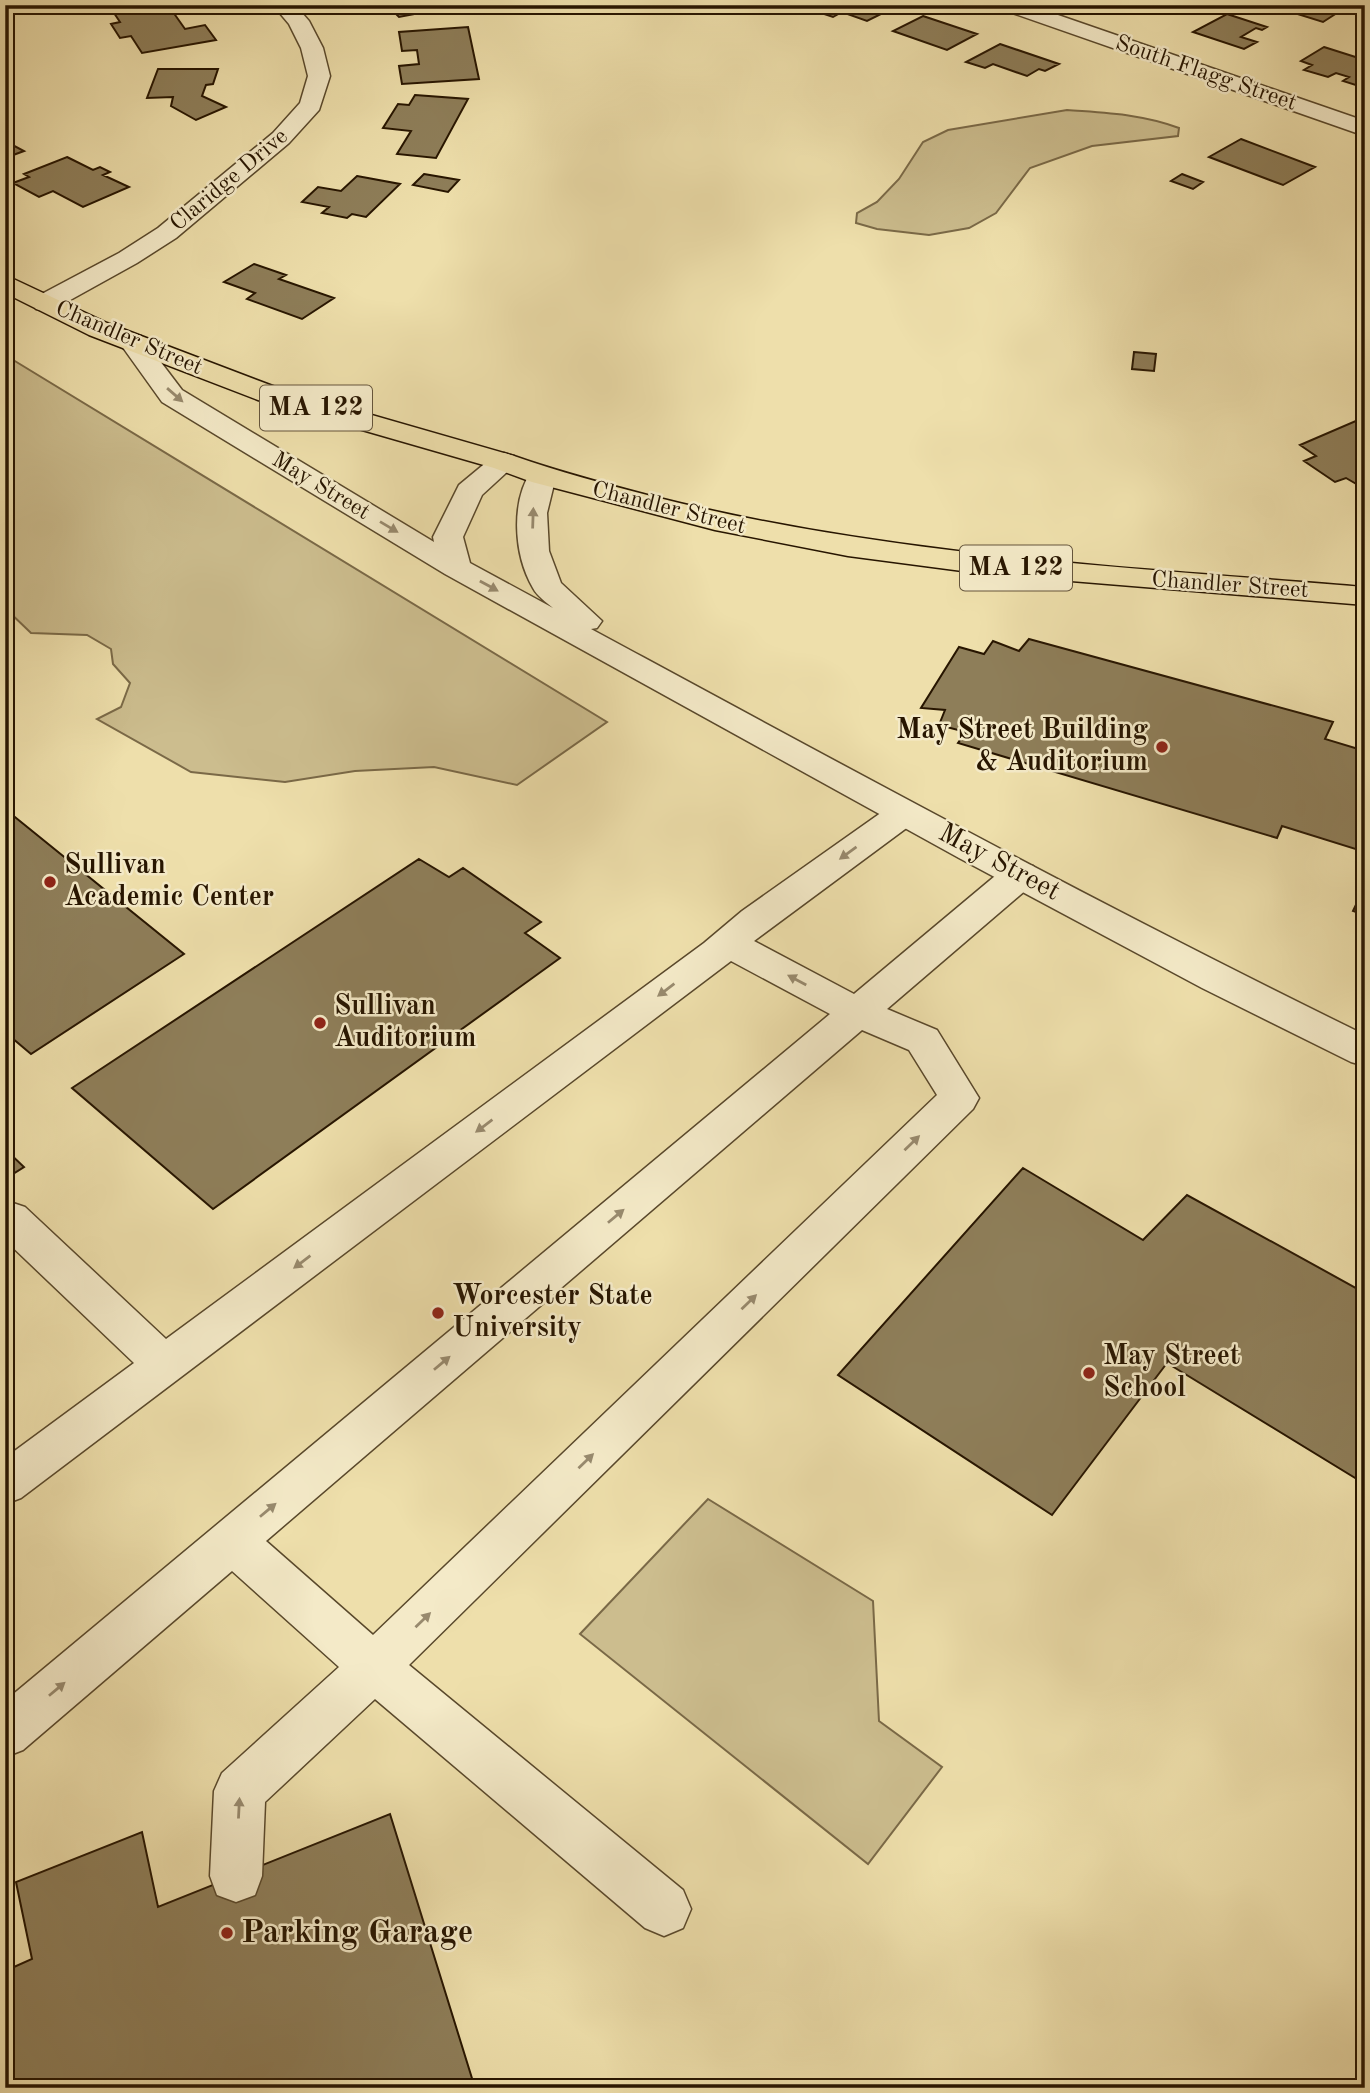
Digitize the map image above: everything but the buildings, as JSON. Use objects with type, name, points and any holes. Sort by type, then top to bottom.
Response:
[{"type":"main road","name":"Chandler Street","points":[[5,283],[132,342],[268,394],[504,462],[542,477],[715,521],[848,547],[985,565],[1365,596]]},
{"type":"street","name":"Claridge Drive","points":[[45,303],[128,258],[167,233],[281,138],[311,105],[319,76],[312,48],[298,22],[283,5]]},
{"type":"street","name":"South Flagg Street","points":[[1007,5],[1365,129]]},
{"type":"street","name":"May Street","points":[[132,342],[172,396],[456,568],[638,665],[801,759],[1215,978],[1365,1052]]},
{"type":"street","points":[[456,568],[448,537],[469,491],[504,462]]},
{"type":"street","name":"May Street","points":[[542,477],[532,513],[534,551],[547,587],[638,665]]},
{"type":"street","points":[[5,1484],[728,943],[755,920],[904,813]]},
{"type":"street","points":[[5,1733],[1020,875]]},
{"type":"street","points":[[236,1876],[240,1791],[374,1667],[959,1097],[923,1040],[857,1012],[728,943]]},
{"type":"street","points":[[5,1223],[10,1219],[165,1365]]},
{"type":"street","points":[[232,1541],[374,1667],[664,1909]]},
{"type":"shaded area","points":[[1067,110],[1152,120],[1179,128],[1178,136],[1092,146],[1030,168],[996,213],[969,228],[929,235],[877,229],[856,223],[857,213],[877,202],[899,179],[923,142],[948,130]]},
{"type":"shaded area","points":[[5,355],[607,722],[517,785],[434,767],[355,771],[285,782],[191,772],[97,719],[121,707],[130,683],[113,664],[111,649],[87,635],[31,633],[5,608]]},
{"type":"shaded area","points":[[708,1499],[873,1601],[879,1721],[942,1767],[868,1864],[580,1634]]},
{"type":"place","name":"May Street Building & Auditorium","points":[[1162,747]]},
{"type":"place","name":"Sullivan Academic Center","points":[[50,882]]},
{"type":"place","name":"Sullivan Auditorium","points":[[320,1023]]},
{"type":"place","name":"Worcester State University","points":[[438,1313]]},
{"type":"place","name":"May Street School","points":[[1089,1373]]},
{"type":"place","name":"Parking Garage","points":[[227,1933]]}]
